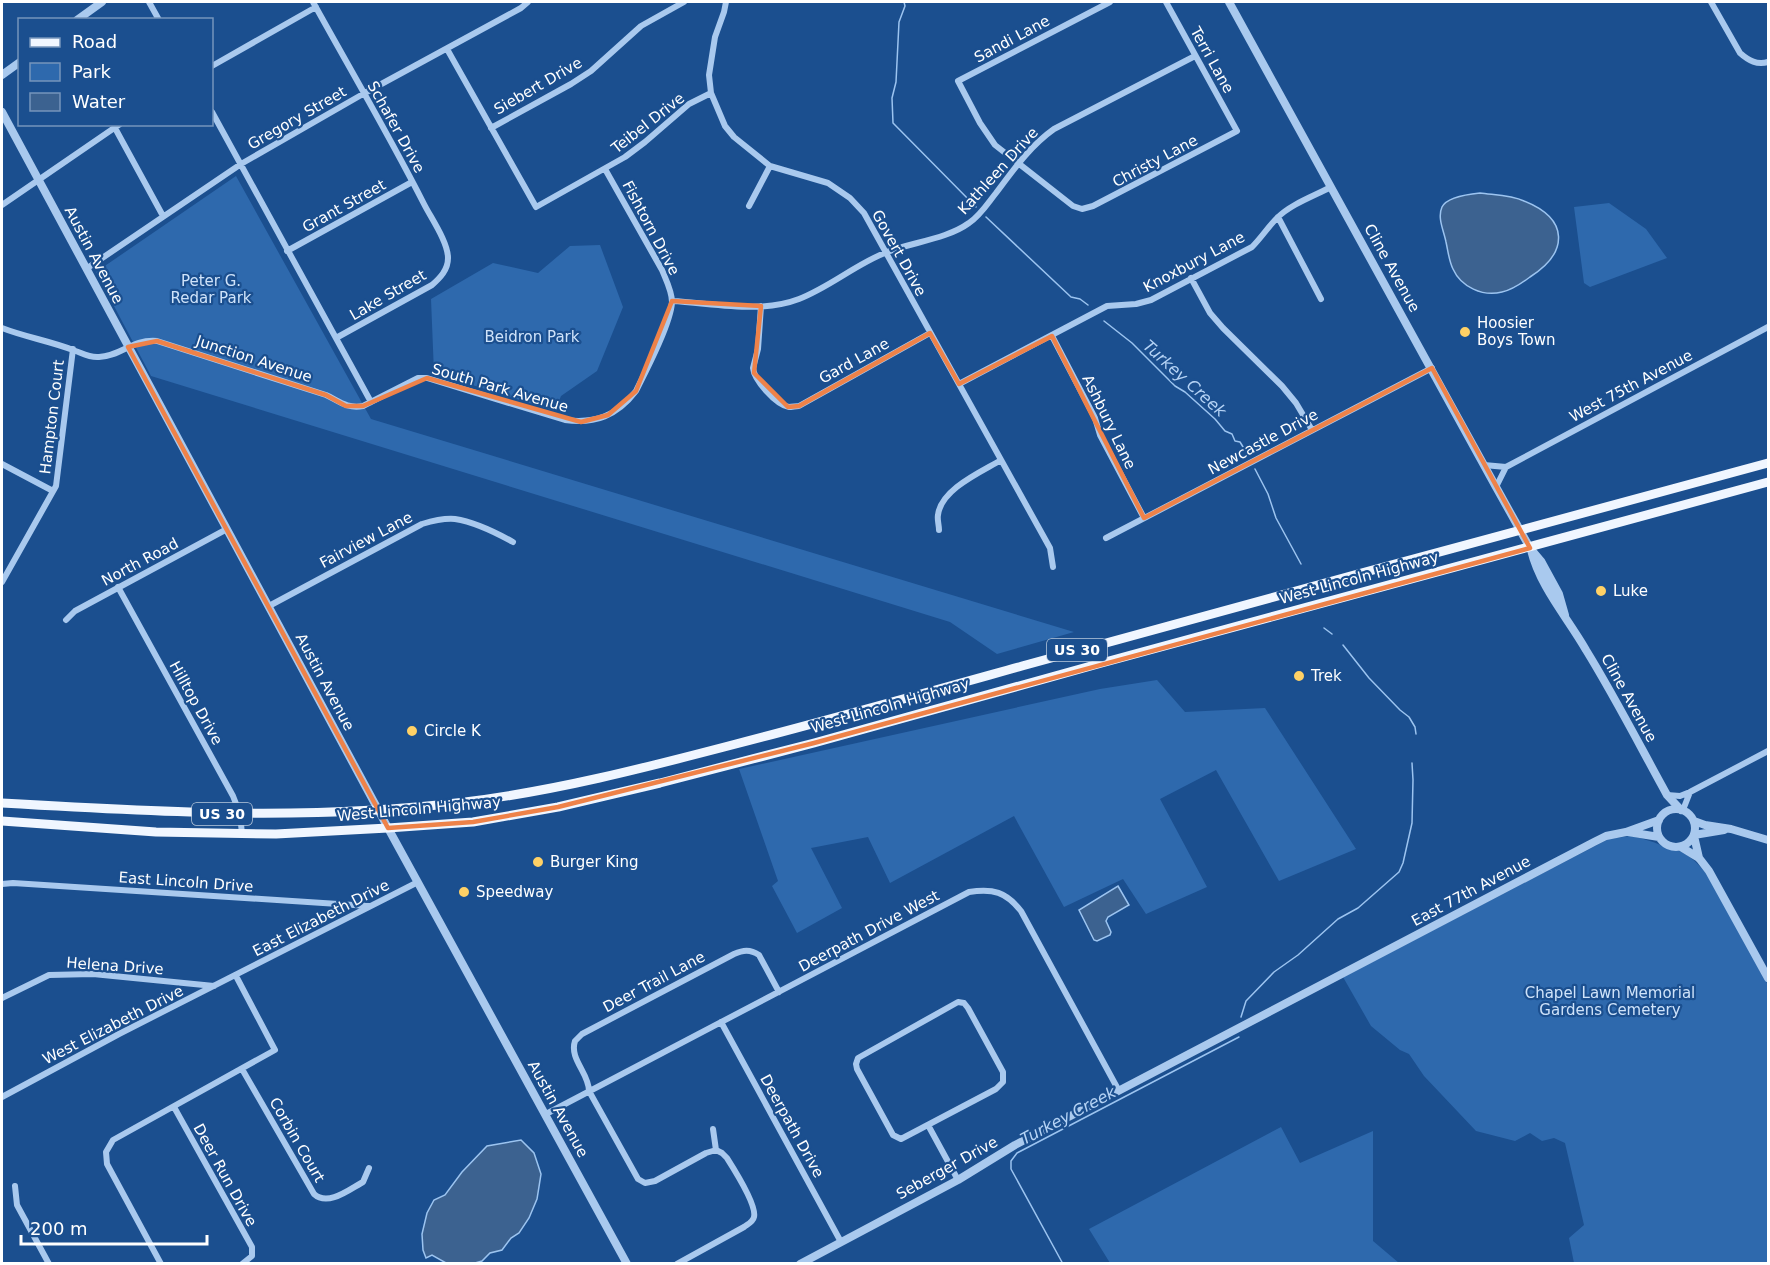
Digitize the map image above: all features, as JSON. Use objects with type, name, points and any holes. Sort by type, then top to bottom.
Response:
[{"type":"main road","name":"West Lincoln Highway","points":[[2,803],[240,814],[380,811],[469,802],[554,787],[643,768],[812,724],[1768,463]]},
{"type":"main road","name":"West Lincoln Highway","points":[[2,821],[156,832],[310,833],[473,822],[558,807],[814,743],[1768,482]]},
{"type":"street","points":[[80,18],[102,2]]},
{"type":"street","points":[[149,2],[158,18]]},
{"type":"street","name":"Gregory Street","points":[[86,269],[241,164],[528,2]]},
{"type":"street","name":"Siebert Drive","points":[[491,128],[591,71],[641,26],[684,2]]},
{"type":"street","name":"Govert Drive","points":[[726,2],[715,37],[709,75],[711,93],[725,126],[734,138],[770,166],[828,183],[850,198],[864,213],[1050,548],[1053,567]]},
{"type":"street","name":"Sandi Lane","points":[[1018,163],[995,145],[980,123],[958,81],[1110,2]]},
{"type":"street","name":"Terri Lane","points":[[1166,2],[1237,131]]},
{"type":"street","name":"Cline Avenue","points":[[1229,2],[1521,531],[1530,548],[1534,564],[1552,598],[1565,615],[1602,678],[1666,795],[1682,810]]},
{"type":"street","points":[[1711,2],[1740,53],[1747,60],[1761,64],[1768,62]]},
{"type":"street","points":[[213,65],[314,4]]},
{"type":"street","name":"Schafer Drive","points":[[314,4],[443,242],[447,255],[446,267]]},
{"type":"street","points":[[447,49],[491,128]]},
{"type":"street","name":"Kathleen Drive","points":[[672,301],[761,306],[783,304],[816,291],[886,253],[949,234],[969,224],[979,214],[1038,140],[1054,129],[1195,56]]},
{"type":"street","points":[[2,75],[18,63]]},
{"type":"street","name":"Teibel Drive","points":[[491,128],[536,207],[605,169],[645,142],[689,104],[711,93]]},
{"type":"street","name":"Austin Avenue","points":[[2,112],[388,828],[627,1263]]},
{"type":"street","points":[[213,114],[371,402]]},
{"type":"street","points":[[2,205],[117,126],[163,216]]},
{"type":"street","name":"Christy Lane","points":[[1018,163],[1073,206],[1082,209],[1093,206],[1237,131]]},
{"type":"street","points":[[749,206],[770,166]]},
{"type":"street","name":"Fishtorn Drive","points":[[605,169],[662,270],[672,301]]},
{"type":"street","name":"Grant Street","points":[[287,251],[412,182]]},
{"type":"street","name":"Knoxbury Lane","points":[[959,384],[1107,306],[1136,304],[1151,300],[1252,247],[1278,217],[1331,187]]},
{"type":"street","points":[[1278,217],[1320,299]]},
{"type":"street","name":"Lake Street","points":[[336,338],[432,285],[441,277],[446,267]]},
{"type":"street","points":[[1191,278],[1210,313],[1282,386],[1312,430]]},
{"type":"street","name":"South Park Avenue","points":[[371,402],[418,378],[427,378],[565,420],[596,421],[618,409],[636,391],[670,315],[672,301]]},
{"type":"street","name":"Gard Lane","points":[[761,306],[754,373],[759,382],[788,407],[799,406],[930,333]]},
{"type":"street","name":"West 75th Avenue","points":[[1506,467],[1768,327]]},
{"type":"street","name":"Junction Avenue","points":[[2,328],[22,336],[73,349],[88,356],[101,357],[145,340],[157,341],[326,395],[346,406],[355,407],[371,402]]},
{"type":"street","name":"Ashbury Lane","points":[[1053,336],[1095,418],[1100,435],[1144,518]]},
{"type":"street","name":"Hampton Court","points":[[2,582],[56,486],[73,349]]},
{"type":"street","name":"Newcastle Drive","points":[[1106,538],[1432,368]]},
{"type":"street","points":[[939,530],[938,515],[943,501],[956,487],[1001,460]]},
{"type":"street","points":[[2,464],[53,491]]},
{"type":"street","points":[[1484,465],[1506,467],[1496,487]]},
{"type":"street","name":"Fairview Lane","points":[[269,606],[422,524],[436,520],[454,519],[495,532],[513,542]]},
{"type":"street","name":"North Road","points":[[66,620],[75,610],[227,529]]},
{"type":"street","name":"Hilltop Drive","points":[[118,587],[233,796],[240,814],[242,834]]},
{"type":"street","points":[[1768,751],[1690,792],[1680,796],[1666,795],[1657,829],[1659,837],[1668,846],[1681,847],[1699,858],[1709,871],[1768,978]]},
{"type":"street","points":[[1682,810],[1690,792]]},
{"type":"street","points":[[1660,818],[1672,809],[1690,814],[1694,821],[1694,835],[1699,858]]},
{"type":"street","name":"East 77th Avenue","points":[[1331,980],[1606,836],[1626,832],[1660,818]]},
{"type":"street","points":[[1694,821],[1768,840]]},
{"type":"street","points":[[1681,847],[1688,844],[1694,835],[1731,829]]},
{"type":"street","name":"East 77th Avenue","points":[[1626,832],[1659,837]]},
{"type":"street","name":"East Elizabeth Drive","points":[[236,976],[418,882]]},
{"type":"street","name":"East Lincoln Drive","points":[[2,884],[369,906]]},
{"type":"street","name":"Deerpath Drive West","points":[[546,1114],[969,892],[983,890],[1004,895],[1021,911],[1119,1091]]},
{"type":"street","name":"Deer Trail Lane","points":[[589,1091],[589,1084],[573,1052],[573,1046],[578,1037],[734,954],[745,950],[759,955],[779,992]]},
{"type":"street","name":"Helena Drive","points":[[2,998],[49,975],[93,974],[214,986]]},
{"type":"street","points":[[161,1263],[107,1164],[105,1152],[113,1140],[275,1050],[236,976]]},
{"type":"street","name":"West Elizabeth Drive","points":[[2,1097],[236,976]]},
{"type":"street","name":"Seberger Drive","points":[[800,1263],[958,1179],[1015,1145],[1331,980]]},
{"type":"street","points":[[964,1003],[1003,1072],[1003,1082],[996,1089],[928,1125],[901,1139],[893,1135],[856,1064],[858,1058],[953,1004],[964,1003]]},
{"type":"street","name":"Deerpath Drive","points":[[721,1022],[841,1242]]},
{"type":"street","name":"Corbin Court","points":[[242,1069],[318,1198],[334,1197],[363,1182],[369,1168]]},
{"type":"street","points":[[589,1091],[638,1179],[645,1183],[655,1181],[716,1150]]},
{"type":"street","name":"Deer Run Drive","points":[[174,1107],[252,1247],[252,1256],[242,1263]]},
{"type":"street","points":[[928,1125],[958,1179]]},
{"type":"street","points":[[713,1129],[716,1150]]},
{"type":"street","points":[[677,1263],[753,1221],[755,1215],[753,1205],[727,1158],[716,1150]]},
{"type":"street","points":[[15,1186],[18,1205],[49,1263]]},
{"type":"highlighted area","points":[[672,301],[761,306],[754,373],[788,407],[799,406],[930,333],[959,384],[1052,336],[1144,518],[1432,368],[1530,548],[814,743],[558,807],[473,822],[388,828],[128,347],[157,341],[326,395],[346,406],[363,406],[427,378],[581,422],[608,415],[636,391]]},
{"type":"green space","name":"Peter G. Redar Park","points":[[236,176],[371,419],[1074,632],[997,654],[950,622],[151,376],[96,272]]},
{"type":"green space","points":[[1609,203],[1646,229],[1667,258],[1590,287],[1584,283],[1574,207]]},
{"type":"green space","name":"Beidron Park","points":[[600,245],[623,307],[597,371],[561,396],[555,411],[434,373],[431,299],[493,263],[538,273],[570,246]]},
{"type":"green space","points":[[1157,680],[1185,712],[1265,708],[1356,849],[1279,881],[1216,770],[1160,799],[1207,887],[1146,914],[1123,879],[1064,907],[1014,816],[890,883],[868,837],[811,848],[842,908],[797,933],[772,886],[778,881],[739,769],[1100,689]]},
{"type":"green space","name":"Chapel Lawn Memorial Gardens Cemetery","points":[[1630,836],[1677,850],[1687,855],[1699,866],[1710,878],[1768,985],[1768,1263],[1574,1263],[1569,1238],[1584,1225],[1565,1143],[1554,1138],[1542,1141],[1530,1133],[1515,1141],[1476,1131],[1424,1076],[1409,1054],[1400,1050],[1371,1026],[1343,977],[1609,839]]},
{"type":"green space","points":[[1281,1127],[1300,1163],[1373,1131],[1373,1241],[1399,1263],[1110,1263],[1089,1229]]},
{"type":"water","points":[[1480,193],[1502,195],[1524,201],[1539,208],[1556,226],[1557,247],[1552,257],[1543,267],[1517,286],[1502,292],[1480,292],[1461,281],[1452,266],[1441,225],[1440,216],[1445,204],[1459,197]]},
{"type":"water","points":[[1118,886],[1129,905],[1108,917],[1106,921],[1110,935],[1097,941],[1094,940],[1079,910]]},
{"type":"water","points":[[521,1140],[534,1153],[541,1174],[537,1199],[529,1218],[519,1233],[511,1238],[502,1250],[490,1253],[482,1261],[475,1263],[446,1263],[432,1255],[426,1258],[422,1234],[427,1213],[434,1200],[445,1195],[462,1172],[487,1146]]},
{"type":"waterway","name":"Turkey Creek","points":[[904,2],[905,6],[899,22],[896,82],[892,98],[893,123],[976,207]]},
{"type":"waterway","name":"Turkey Creek","points":[[986,217],[1071,297],[1080,299],[1088,305]]},
{"type":"waterway","name":"Turkey Creek","points":[[1104,321],[1132,343],[1175,386],[1215,419],[1225,431],[1232,434],[1235,441],[1240,442],[1248,455]]},
{"type":"waterway","name":"Turkey Creek","points":[[1255,469],[1268,494],[1276,518],[1301,564]]},
{"type":"waterway","name":"Turkey Creek","points":[[1324,628],[1332,634]]},
{"type":"waterway","name":"Turkey Creek","points":[[1343,645],[1369,678],[1409,717],[1416,734]]},
{"type":"waterway","name":"Turkey Creek","points":[[1241,1017],[1246,1001],[1274,972],[1298,955],[1338,919],[1358,908],[1399,872],[1412,823],[1412,763]]},
{"type":"waterway","name":"Turkey Creek","points":[[1063,1264],[1011,1169],[1011,1161],[1017,1153],[1239,1037]]},
{"type":"place","name":"Hoosier Boys Town","points":[[1465,332]]},
{"type":"place","name":"Luke","points":[[1601,591]]},
{"type":"place","name":"Trek","points":[[1299,676]]},
{"type":"place","name":"Circle K","points":[[412,731]]},
{"type":"place","name":"Burger King","points":[[538,862]]},
{"type":"place","name":"Speedway","points":[[464,892]]}]
